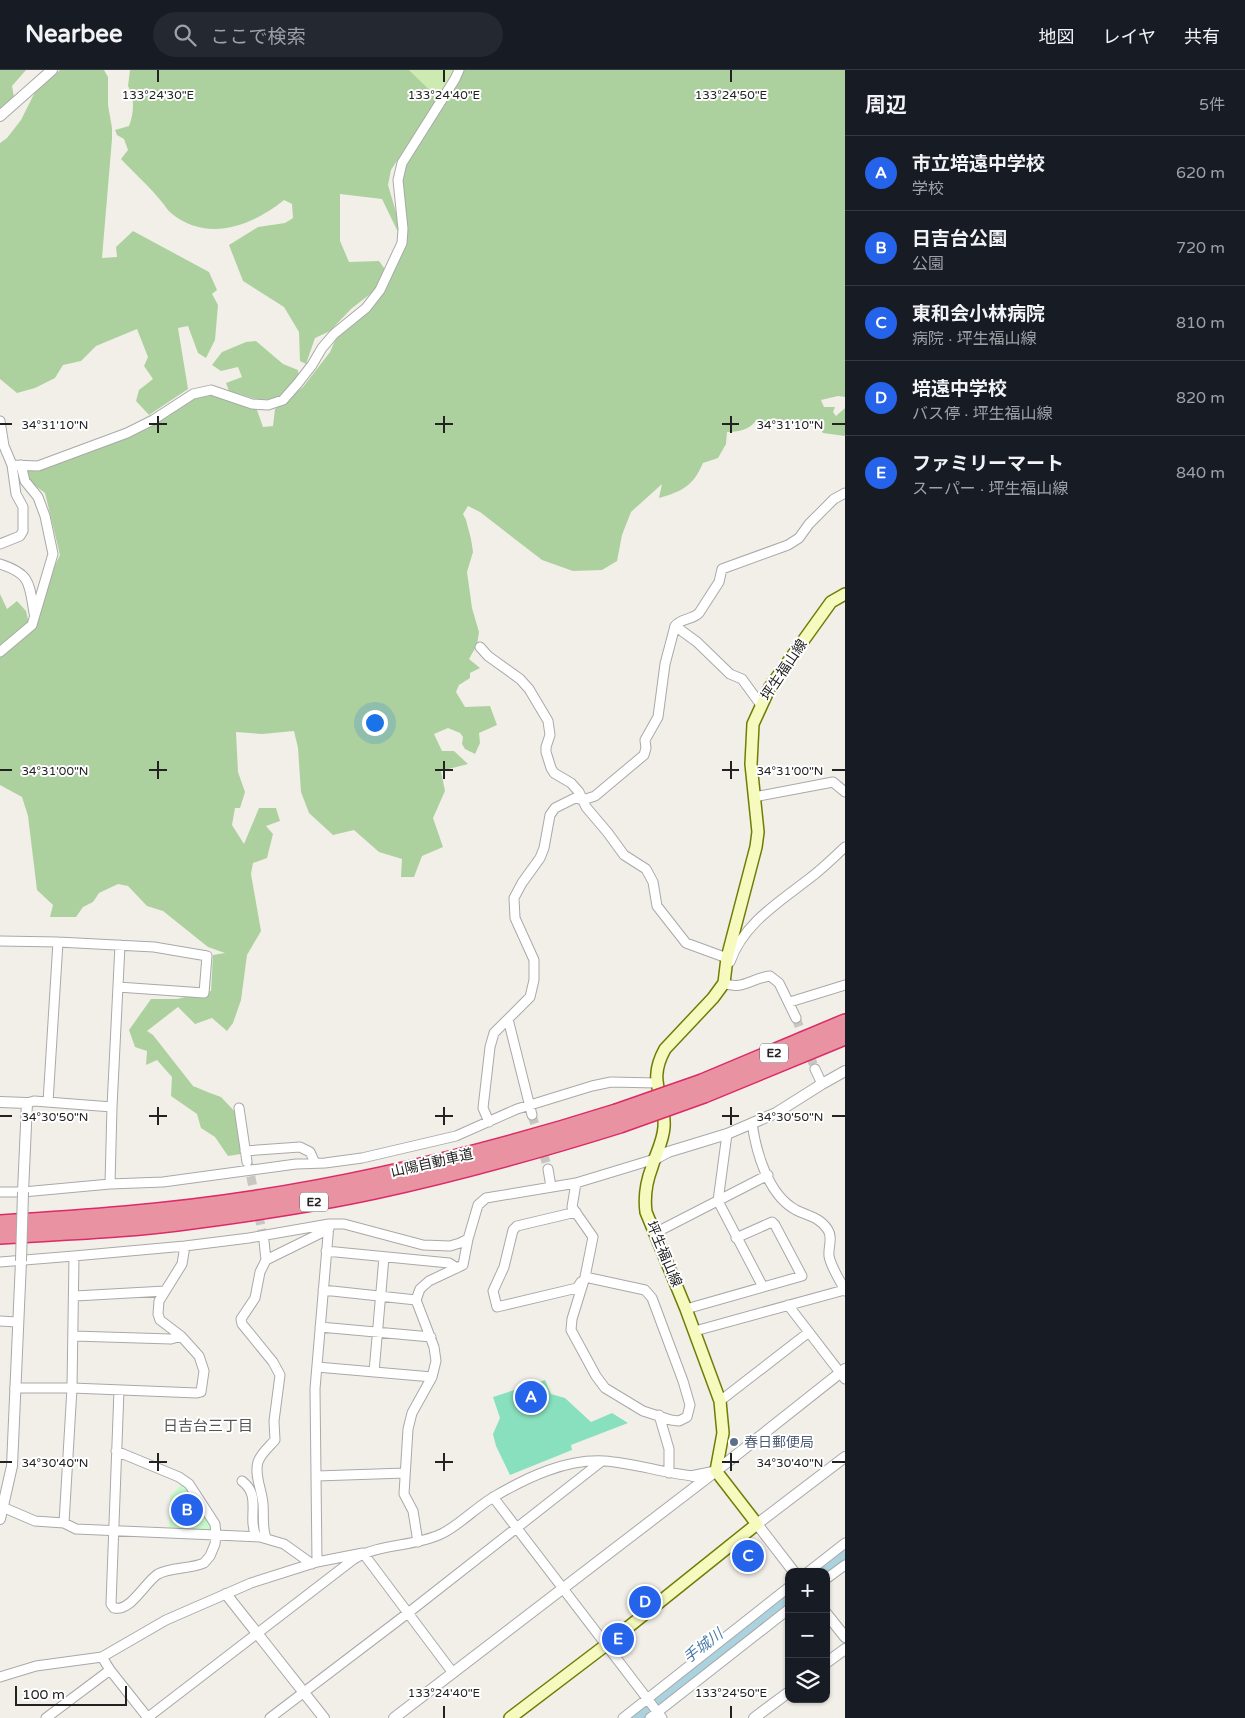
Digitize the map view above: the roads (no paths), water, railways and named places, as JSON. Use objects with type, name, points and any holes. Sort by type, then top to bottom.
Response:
[{"type":"highway","name":"山陽自動車道","points":[[703,1089],[845,1022]]},
{"type":"highway","name":"山陽自動車道","points":[[0,1236],[174,1223],[313,1203],[374,1191],[483,1165],[703,1089],[845,1037]]},
{"type":"highway","name":"山陽自動車道","points":[[0,1223],[189,1208],[310,1189],[379,1176],[618,1119]]},
{"type":"main road","name":"坪生福山線","points":[[716,1471],[723,1433],[720,1401],[695,1331],[646,1212],[647,1184],[660,1148],[664,1126],[664,1113],[656,1083],[660,1059],[665,1049],[713,998],[724,983],[727,958],[756,847],[758,832],[751,764],[753,724],[770,687],[831,602],[845,594]]},
{"type":"main road","points":[[510,1718],[606,1645],[757,1524],[716,1471]]},
{"type":"street","points":[[0,116],[52,70]]},
{"type":"street","points":[[16,465],[38,466],[127,433],[153,420],[193,394],[211,390],[252,404],[268,405],[283,400],[334,334],[361,313],[380,290],[402,243],[404,229],[398,180],[402,163],[459,70]]},
{"type":"street","points":[[0,421],[4,446],[25,481],[38,497],[46,516],[53,554],[32,625],[0,652]]},
{"type":"street","points":[[0,544],[20,536],[23,531],[23,507],[16,494],[16,465]]},
{"type":"street","points":[[489,1122],[483,1108],[490,1047],[494,1033],[530,997],[534,980],[534,960],[514,918],[514,898],[540,858],[544,848],[550,815],[554,808],[575,798],[583,800],[595,796],[644,755],[646,748],[645,740],[658,717],[665,664],[674,626],[678,622],[695,617],[699,613],[719,582],[722,569],[788,545],[799,538],[834,499],[845,493]]},
{"type":"street","points":[[0,564],[13,568],[22,574],[30,587],[35,616]]},
{"type":"street","points":[[674,626],[697,642],[730,674],[742,679],[761,705]]},
{"type":"street","points":[[480,647],[488,656],[520,679],[529,689],[548,721],[550,735],[546,752],[554,773],[570,783],[579,792],[586,807],[624,855],[646,869],[650,874],[657,906],[686,943],[727,958]]},
{"type":"street","points":[[754,797],[834,782],[845,792]]},
{"type":"street","points":[[725,970],[728,968],[733,954],[756,920],[812,877],[845,848]]},
{"type":"street","points":[[0,941],[154,947],[207,956],[204,994],[118,987]]},
{"type":"street","points":[[48,1102],[58,942]]},
{"type":"street","points":[[110,1184],[120,945]]},
{"type":"street","points":[[724,983],[732,987],[738,987],[762,977],[770,976],[779,983],[790,1002],[796,1018]]},
{"type":"street","points":[[790,1002],[845,985]]},
{"type":"street","points":[[508,1019],[532,1115]]},
{"type":"street","points":[[815,1069],[822,1084]]},
{"type":"street","points":[[418,1542],[413,1511],[404,1494],[408,1429],[412,1413],[432,1378],[436,1360],[431,1337],[416,1300],[420,1289],[428,1281],[463,1265],[478,1205],[486,1198],[576,1183],[655,1159],[668,1152],[727,1134],[776,1113],[845,1071]]},
{"type":"street","points":[[0,1192],[163,1182],[250,1169],[315,1163],[324,1164],[362,1158],[456,1136],[517,1109],[592,1086],[611,1082],[656,1083]]},
{"type":"street","points":[[0,1102],[27,1103],[34,1101],[112,1107]]},
{"type":"street","points":[[0,1520],[1,1506],[12,1466],[27,1103]]},
{"type":"street","points":[[240,1108],[247,1162]]},
{"type":"street","points":[[695,1331],[844,1290],[844,1286],[829,1256],[831,1236],[828,1230],[821,1221],[814,1216],[796,1210],[776,1192],[755,1143],[752,1123]]},
{"type":"street","points":[[727,1134],[718,1201],[763,1287]]},
{"type":"street","points":[[245,1151],[300,1147],[310,1152],[315,1163]]},
{"type":"street","points":[[548,1170],[551,1187]]},
{"type":"street","points":[[655,1233],[768,1175]]},
{"type":"street","points":[[576,1183],[572,1208],[593,1237],[571,1330],[596,1376],[605,1388],[644,1411],[679,1421],[687,1417],[690,1405],[677,1362],[652,1298],[645,1290],[585,1277]]},
{"type":"street","points":[[576,1212],[517,1226],[513,1230],[504,1267],[493,1291],[494,1299],[497,1307],[534,1299],[577,1288],[585,1277]]},
{"type":"street","points":[[686,1309],[802,1276],[772,1222],[736,1238]]},
{"type":"street","points":[[0,1262],[185,1246],[344,1224],[423,1245],[450,1246],[460,1244],[468,1239]]},
{"type":"street","points":[[315,1563],[317,1476],[315,1389],[329,1227]]},
{"type":"street","points":[[266,1260],[329,1227]]},
{"type":"street","points":[[264,1241],[266,1260],[260,1272],[255,1298],[241,1319],[242,1324],[273,1362],[280,1375],[274,1421],[274,1440],[258,1463],[257,1476],[263,1506],[263,1529],[266,1538]]},
{"type":"street","points":[[15,1388],[201,1392],[204,1372],[199,1356],[182,1336],[160,1320],[158,1314],[158,1301],[182,1264],[185,1246]]},
{"type":"street","points":[[326,1251],[449,1263],[457,1268]]},
{"type":"street","points":[[64,1523],[72,1388],[75,1296],[74,1256]]},
{"type":"street","points":[[374,1372],[384,1257]]},
{"type":"street","points":[[323,1290],[416,1300]]},
{"type":"street","points":[[75,1296],[165,1291]]},
{"type":"street","points":[[394,1718],[843,1373],[788,1305]]},
{"type":"street","points":[[0,1321],[17,1322]]},
{"type":"street","points":[[320,1327],[431,1337]]},
{"type":"street","points":[[720,1401],[809,1332]]},
{"type":"street","points":[[73,1336],[172,1339],[182,1336]]},
{"type":"street","points":[[317,1367],[432,1378]]},
{"type":"street","points":[[116,1451],[187,1481],[213,1520],[216,1534],[213,1550],[204,1563],[158,1574],[129,1604],[116,1609],[112,1607],[112,1604],[116,1451],[119,1390]]},
{"type":"street","points":[[658,1415],[669,1449],[669,1473]]},
{"type":"street","points":[[791,1568],[757,1524],[845,1457]]},
{"type":"street","points":[[0,1677],[36,1666],[102,1657],[166,1620],[251,1583],[315,1563],[418,1542],[442,1534],[493,1497],[524,1479],[545,1472],[577,1463],[602,1461],[693,1476],[716,1471]]},
{"type":"street","points":[[270,1718],[602,1461]]},
{"type":"street","points":[[317,1476],[405,1473]]},
{"type":"street","points":[[242,1481],[249,1486],[252,1495],[253,1524],[256,1536]]},
{"type":"street","points":[[493,1497],[653,1710]]},
{"type":"street","points":[[1,1506],[35,1520],[64,1523],[76,1529],[256,1536],[284,1544],[315,1563]]},
{"type":"street","points":[[813,1568],[845,1544]]},
{"type":"street","points":[[363,1553],[453,1673]]},
{"type":"street","points":[[102,1657],[147,1718],[257,1632],[363,1553]]},
{"type":"street","points":[[830,1576],[845,1564]]},
{"type":"street","points":[[653,1710],[785,1591]]},
{"type":"street","points":[[226,1594],[324,1718]]},
{"type":"street","points":[[623,1718],[653,1710],[785,1612]]},
{"type":"street","points":[[830,1618],[845,1637]]},
{"type":"street","points":[[830,1660],[845,1649]]},
{"type":"street","points":[[46,1718],[110,1670]]},
{"type":"street","points":[[754,1718],[785,1695]]},
{"type":"waterway","name":"手城川","points":[[828,1568],[845,1555]]},
{"type":"waterway","name":"手城川","points":[[638,1718],[785,1602]]},
{"type":"tunnel","points":[[796,1018],[815,1069]]},
{"type":"tunnel","points":[[532,1115],[548,1169]]},
{"type":"tunnel","points":[[248,1163],[264,1241]]},
{"type":"place","name":"市立培遠中学校","points":[[531,1397]]},
{"type":"place","name":"春日郵便局","points":[[734,1442]]},
{"type":"place","name":"日吉台公園","points":[[187,1510]]},
{"type":"place","name":"東和会小林病院","points":[[748,1556]]},
{"type":"place","name":"培遠中学校","points":[[645,1602]]},
{"type":"place","name":"ファミリーマート","points":[[618,1639]]},
{"type":"district","name":"日吉台三丁目","points":[[208,1426]]}]
